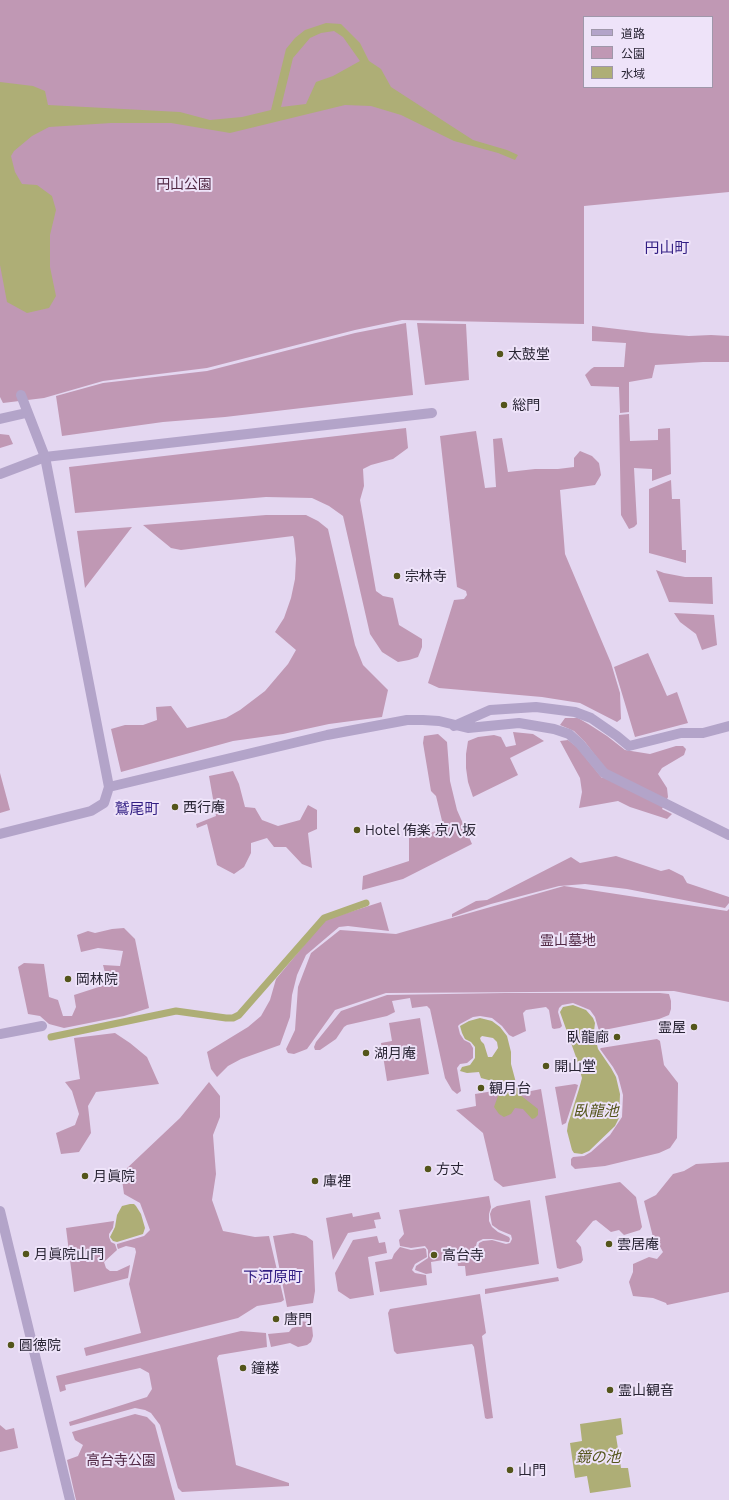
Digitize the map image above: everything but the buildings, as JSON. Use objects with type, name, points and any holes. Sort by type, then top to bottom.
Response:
[{"type":"street","points":[[0,834],[91,811],[104,803],[109,787],[45,457],[26,413],[21,395]]},
{"type":"street","points":[[0,419],[26,413]]},
{"type":"street","points":[[0,474],[45,457],[432,413]]},
{"type":"street","points":[[454,726],[490,710],[536,707],[575,712],[591,718],[629,746],[681,733],[703,733],[729,726]]},
{"type":"street","points":[[109,787],[282,745],[407,720],[439,721],[454,726],[476,728],[519,723],[549,728],[569,734],[580,744],[604,773],[729,835]]},
{"type":"street","points":[[0,1034],[42,1026]]},
{"type":"street","points":[[0,1211],[70,1500]]},
{"type":"green space","name":"円山公園","points":[[0,0],[729,0],[729,192],[584,206],[584,324],[402,320],[355,330],[207,368],[103,381],[44,398],[3,403],[0,397]]},
{"type":"green space","points":[[406,323],[413,395],[225,417],[163,422],[62,436],[56,396],[103,383],[207,371],[355,333]]},
{"type":"green space","points":[[417,323],[466,324],[469,380],[425,385]]},
{"type":"green space","points":[[592,326],[689,336],[729,336],[729,362],[655,365],[652,378],[629,382],[629,412],[620,413],[619,387],[591,386],[585,375],[594,367],[624,367],[626,343],[592,341]]},
{"type":"green space","points":[[629,414],[630,441],[658,440],[658,429],[670,428],[671,474],[652,481],[652,469],[634,468],[637,524],[629,529],[621,515],[619,415]]},
{"type":"green space","points":[[406,428],[408,448],[393,459],[371,465],[363,469],[364,486],[360,500],[376,591],[383,596],[393,598],[399,625],[422,639],[422,647],[418,657],[409,660],[398,662],[382,652],[370,634],[343,516],[329,506],[312,498],[266,497],[75,513],[69,467]]},
{"type":"green space","points":[[476,431],[485,488],[496,487],[493,439],[502,438],[508,472],[574,467],[574,458],[580,451],[592,456],[599,463],[601,475],[595,485],[560,490],[565,554],[611,663],[620,693],[621,719],[617,722],[580,703],[542,697],[439,688],[428,683],[454,600],[464,599],[467,595],[466,591],[457,587],[440,436]]},
{"type":"green space","points":[[0,434],[9,435],[13,444],[0,448]]},
{"type":"green space","points":[[671,480],[672,499],[680,499],[682,550],[686,550],[686,563],[649,553],[649,489]]},
{"type":"green space","points":[[266,515],[306,515],[318,521],[328,529],[355,645],[363,665],[388,690],[382,717],[329,724],[283,734],[233,741],[121,772],[111,729],[125,725],[143,725],[157,720],[156,707],[171,706],[187,728],[226,718],[240,710],[265,691],[288,664],[296,650],[275,632],[284,618],[291,598],[295,579],[296,559],[293,536],[181,550],[171,548],[143,525]]},
{"type":"green space","points":[[132,527],[85,588],[77,531]]},
{"type":"green space","points":[[656,570],[685,577],[712,577],[713,604],[669,602]]},
{"type":"green space","points":[[674,613],[714,615],[717,645],[702,650],[696,634],[680,622]]},
{"type":"green space","points":[[648,653],[667,696],[677,692],[688,723],[635,737],[614,667]]},
{"type":"green space","points":[[565,718],[578,718],[607,736],[625,750],[650,754],[676,746],[683,746],[686,749],[684,755],[662,768],[658,774],[667,788],[668,797],[662,809],[672,814],[667,819],[630,807],[618,801],[579,808],[582,792],[580,778],[560,741],[568,740],[577,747],[602,778],[610,775],[585,742],[574,731],[560,725]]},
{"type":"green space","points":[[513,732],[533,734],[544,741],[510,758],[518,775],[473,797],[468,782],[466,768],[468,741],[478,737],[494,735],[501,737],[506,747],[516,745]]},
{"type":"green space","points":[[438,734],[447,742],[450,781],[457,810],[472,844],[403,879],[362,890],[363,876],[409,861],[409,838],[444,829],[436,796],[431,791],[423,743],[424,736]]},
{"type":"green space","points":[[233,771],[239,784],[245,807],[255,808],[262,820],[278,826],[300,820],[308,805],[317,810],[317,829],[308,833],[312,868],[302,864],[286,847],[274,847],[267,838],[251,843],[251,853],[244,867],[234,874],[217,865],[207,824],[197,828],[196,824],[216,816],[209,776]]},
{"type":"green space","points":[[0,773],[10,810],[0,813]]},
{"type":"green space","points":[[616,856],[661,871],[669,869],[683,876],[687,883],[729,897],[729,903],[725,908],[627,889],[585,884],[559,886],[491,904],[452,917],[452,914],[476,901],[487,900],[571,857],[580,863]]},
{"type":"green space","name":"霊山墓地","points":[[564,886],[727,911],[729,909],[729,1002],[674,991],[386,993],[335,1010],[307,1049],[294,1054],[288,1053],[286,1049],[295,1030],[298,987],[311,953],[340,930],[396,934]]},
{"type":"green space","points":[[381,902],[389,931],[348,926],[339,927],[306,955],[297,975],[292,995],[290,1017],[280,1045],[241,1059],[228,1066],[217,1077],[211,1069],[207,1052],[248,1027],[261,1016],[270,1000],[276,979],[325,920]]},
{"type":"green space","points":[[124,928],[135,939],[149,1008],[124,1016],[64,1028],[49,1024],[40,1016],[28,1014],[18,967],[24,963],[44,964],[49,997],[58,1000],[63,1016],[72,1016],[76,1007],[74,995],[108,984],[103,965],[120,966],[123,951],[98,948],[81,952],[77,935],[88,931],[95,933]]},
{"type":"green space","points":[[660,993],[669,994],[671,1009],[669,1015],[659,1019],[599,1031],[595,1017],[590,1010],[573,1003],[562,1005],[559,1008],[558,1012],[562,1026],[554,1029],[552,1028],[549,1010],[546,1007],[526,1010],[523,1013],[526,1031],[513,1037],[509,1035],[502,1026],[492,1018],[480,1016],[473,1017],[458,1026],[460,1034],[464,1040],[470,1043],[473,1048],[473,1058],[467,1063],[460,1064],[457,1068],[461,1091],[457,1094],[452,1090],[445,1078],[430,1009],[427,1006],[412,1008],[410,998],[392,1001],[395,1012],[387,1016],[347,1025],[336,1039],[320,1050],[315,1050],[314,1047],[316,1042],[341,1011],[387,995]]},
{"type":"green space","points":[[420,1018],[429,1074],[387,1081],[381,1043],[392,1041],[389,1023]]},
{"type":"green space","points":[[115,1033],[147,1057],[159,1084],[96,1092],[88,1106],[91,1133],[79,1152],[61,1154],[56,1133],[75,1125],[79,1114],[72,1091],[65,1082],[80,1079],[74,1038]]},
{"type":"green space","points":[[657,1039],[660,1041],[664,1065],[678,1083],[677,1138],[670,1148],[659,1153],[605,1166],[575,1169],[571,1165],[571,1159],[573,1157],[584,1156],[591,1152],[610,1135],[622,1117],[623,1095],[618,1076],[600,1049]]},
{"type":"green space","points":[[209,1082],[220,1096],[220,1117],[213,1135],[216,1174],[212,1200],[223,1231],[255,1237],[269,1236],[284,1300],[281,1302],[257,1306],[238,1318],[86,1356],[84,1348],[141,1333],[129,1284],[136,1252],[135,1248],[126,1246],[118,1249],[117,1244],[144,1236],[150,1230],[140,1203],[124,1194],[122,1180],[124,1171],[180,1118]]},
{"type":"green space","points":[[575,1084],[578,1085],[577,1089],[566,1123],[562,1125],[555,1087]]},
{"type":"green space","points":[[524,1086],[526,1092],[541,1089],[556,1178],[503,1187],[494,1180],[483,1133],[456,1110],[476,1106],[475,1094]]},
{"type":"green space","points":[[729,1162],[729,1292],[667,1305],[666,1303],[653,1298],[633,1296],[629,1282],[633,1272],[633,1264],[649,1257],[657,1259],[663,1252],[659,1245],[654,1241],[644,1201],[656,1195],[673,1174],[684,1171],[696,1164]]},
{"type":"green space","points":[[620,1182],[636,1197],[642,1227],[640,1230],[624,1235],[619,1230],[611,1232],[596,1220],[593,1221],[576,1241],[581,1247],[583,1260],[581,1263],[560,1269],[557,1268],[545,1196]]},
{"type":"green space","points":[[489,1196],[491,1207],[489,1221],[492,1227],[498,1232],[509,1237],[509,1242],[483,1239],[477,1242],[475,1250],[472,1252],[462,1253],[455,1258],[431,1262],[432,1273],[426,1274],[415,1270],[416,1266],[428,1258],[428,1250],[425,1246],[411,1248],[400,1246],[399,1240],[404,1234],[399,1210]]},
{"type":"green space","points":[[530,1200],[539,1264],[466,1276],[465,1266],[458,1266],[457,1259],[459,1256],[477,1252],[479,1243],[483,1241],[492,1240],[506,1244],[510,1243],[512,1239],[511,1235],[492,1225],[490,1214],[492,1209],[497,1206]]},
{"type":"green space","points":[[379,1212],[381,1219],[374,1220],[376,1228],[348,1233],[333,1260],[326,1218],[352,1213],[353,1217]]},
{"type":"green space","points":[[114,1221],[109,1237],[111,1242],[115,1244],[117,1250],[104,1262],[106,1268],[110,1271],[117,1271],[130,1265],[128,1278],[74,1292],[66,1228]]},
{"type":"green space","points":[[293,1233],[306,1236],[313,1241],[315,1291],[313,1303],[287,1307],[273,1236]]},
{"type":"green space","points":[[377,1236],[379,1243],[385,1242],[387,1253],[368,1257],[374,1295],[350,1299],[338,1291],[335,1273],[353,1240]]},
{"type":"green space","points":[[400,1247],[411,1250],[426,1249],[427,1257],[415,1264],[412,1270],[415,1273],[426,1275],[427,1285],[380,1292],[375,1262],[392,1259]]},
{"type":"green space","points":[[558,1277],[559,1281],[485,1294],[485,1289]]},
{"type":"green space","points":[[480,1294],[486,1333],[482,1336],[493,1418],[487,1419],[485,1418],[474,1347],[472,1344],[397,1354],[394,1351],[388,1313],[390,1309]]},
{"type":"green space","points":[[300,1321],[308,1322],[312,1326],[313,1336],[311,1342],[307,1345],[298,1347],[290,1343],[271,1347],[268,1334],[289,1332],[292,1328],[301,1326]]},
{"type":"green space","points":[[241,1331],[266,1333],[267,1347],[219,1355],[217,1358],[236,1465],[289,1483],[289,1486],[182,1492],[178,1488],[160,1425],[151,1413],[145,1410],[135,1408],[70,1426],[69,1422],[147,1397],[152,1389],[149,1373],[140,1368],[65,1385],[66,1390],[60,1392],[56,1376]]},
{"type":"green space","name":"高台寺公園","points":[[135,1414],[147,1417],[155,1425],[175,1500],[76,1500],[67,1460],[78,1456],[83,1445],[75,1440],[72,1432]]},
{"type":"green space","points":[[0,1425],[6,1430],[14,1428],[18,1448],[0,1452]]},
{"type":"water","points":[[326,23],[341,24],[360,43],[369,61],[381,69],[391,87],[473,140],[507,150],[518,155],[515,160],[498,153],[454,141],[401,115],[371,106],[345,105],[230,133],[171,123],[111,123],[49,127],[32,136],[14,151],[11,156],[15,172],[22,184],[37,185],[52,196],[56,210],[50,235],[50,267],[56,296],[49,308],[27,313],[7,302],[0,265],[0,82],[33,86],[45,91],[48,105],[180,112],[210,120],[242,117],[271,110],[286,49],[295,38],[305,30]],"holes":[[[334,31],[343,37],[360,61],[333,76],[316,82],[306,104],[281,107],[293,58],[310,38],[321,33]]]},
{"type":"water","name":"臥龍池","points":[[573,1005],[586,1010],[593,1018],[598,1049],[616,1077],[620,1094],[619,1118],[615,1126],[589,1151],[582,1154],[574,1153],[572,1150],[567,1131],[582,1078],[560,1012],[563,1007]]},
{"type":"water","points":[[480,1018],[492,1021],[500,1027],[507,1036],[511,1052],[511,1064],[519,1094],[538,1109],[538,1115],[535,1118],[532,1119],[523,1109],[515,1108],[511,1114],[504,1117],[499,1114],[494,1107],[498,1096],[494,1083],[481,1078],[479,1072],[467,1073],[460,1071],[462,1067],[470,1065],[475,1058],[475,1047],[471,1042],[465,1039],[460,1026],[469,1021]],"holes":[[[482,1036],[493,1038],[497,1042],[498,1048],[492,1057],[488,1057],[484,1044],[480,1038]]]},
{"type":"water","points":[[134,1204],[141,1214],[145,1228],[143,1234],[117,1242],[113,1241],[110,1237],[115,1227],[117,1215],[122,1206]]},
{"type":"water","name":"鏡の池","points":[[621,1418],[623,1434],[616,1436],[621,1468],[628,1468],[631,1487],[590,1493],[587,1476],[575,1478],[570,1443],[582,1441],[580,1424]]},
{"type":"waterway","points":[[51,1037],[176,1011],[233,1018],[239,1015],[324,918],[366,903]]},
{"type":"place","name":"太鼓堂","points":[[500,354]]},
{"type":"place","name":"総門","points":[[504,405]]},
{"type":"place","name":"宗林寺","points":[[397,576]]},
{"type":"place","name":"西行庵","points":[[175,807]]},
{"type":"place","name":"Hotel 侑楽 京八坂","points":[[357,830]]},
{"type":"place","name":"岡林院","points":[[68,979]]},
{"type":"place","name":"霊屋","points":[[694,1027]]},
{"type":"place","name":"臥龍廊","points":[[617,1037]]},
{"type":"place","name":"湖月庵","points":[[366,1053]]},
{"type":"place","name":"開山堂","points":[[546,1066]]},
{"type":"place","name":"観月台","points":[[481,1088]]},
{"type":"place","name":"方丈","points":[[428,1169]]},
{"type":"place","name":"月眞院","points":[[85,1176]]},
{"type":"place","name":"庫裡","points":[[315,1181]]},
{"type":"place","name":"雲居庵","points":[[609,1244]]},
{"type":"place","name":"月眞院山門","points":[[26,1254]]},
{"type":"place","name":"高台寺","points":[[434,1255]]},
{"type":"place","name":"唐門","points":[[276,1319]]},
{"type":"place","name":"圓徳院","points":[[11,1345]]},
{"type":"place","name":"鐘楼","points":[[243,1368]]},
{"type":"place","name":"霊山観音","points":[[610,1390]]},
{"type":"place","name":"山門","points":[[510,1470]]},
{"type":"district","name":"円山町","points":[[667,248]]},
{"type":"district","name":"鷲尾町","points":[[137,809]]},
{"type":"district","name":"下河原町","points":[[273,1277]]}]
